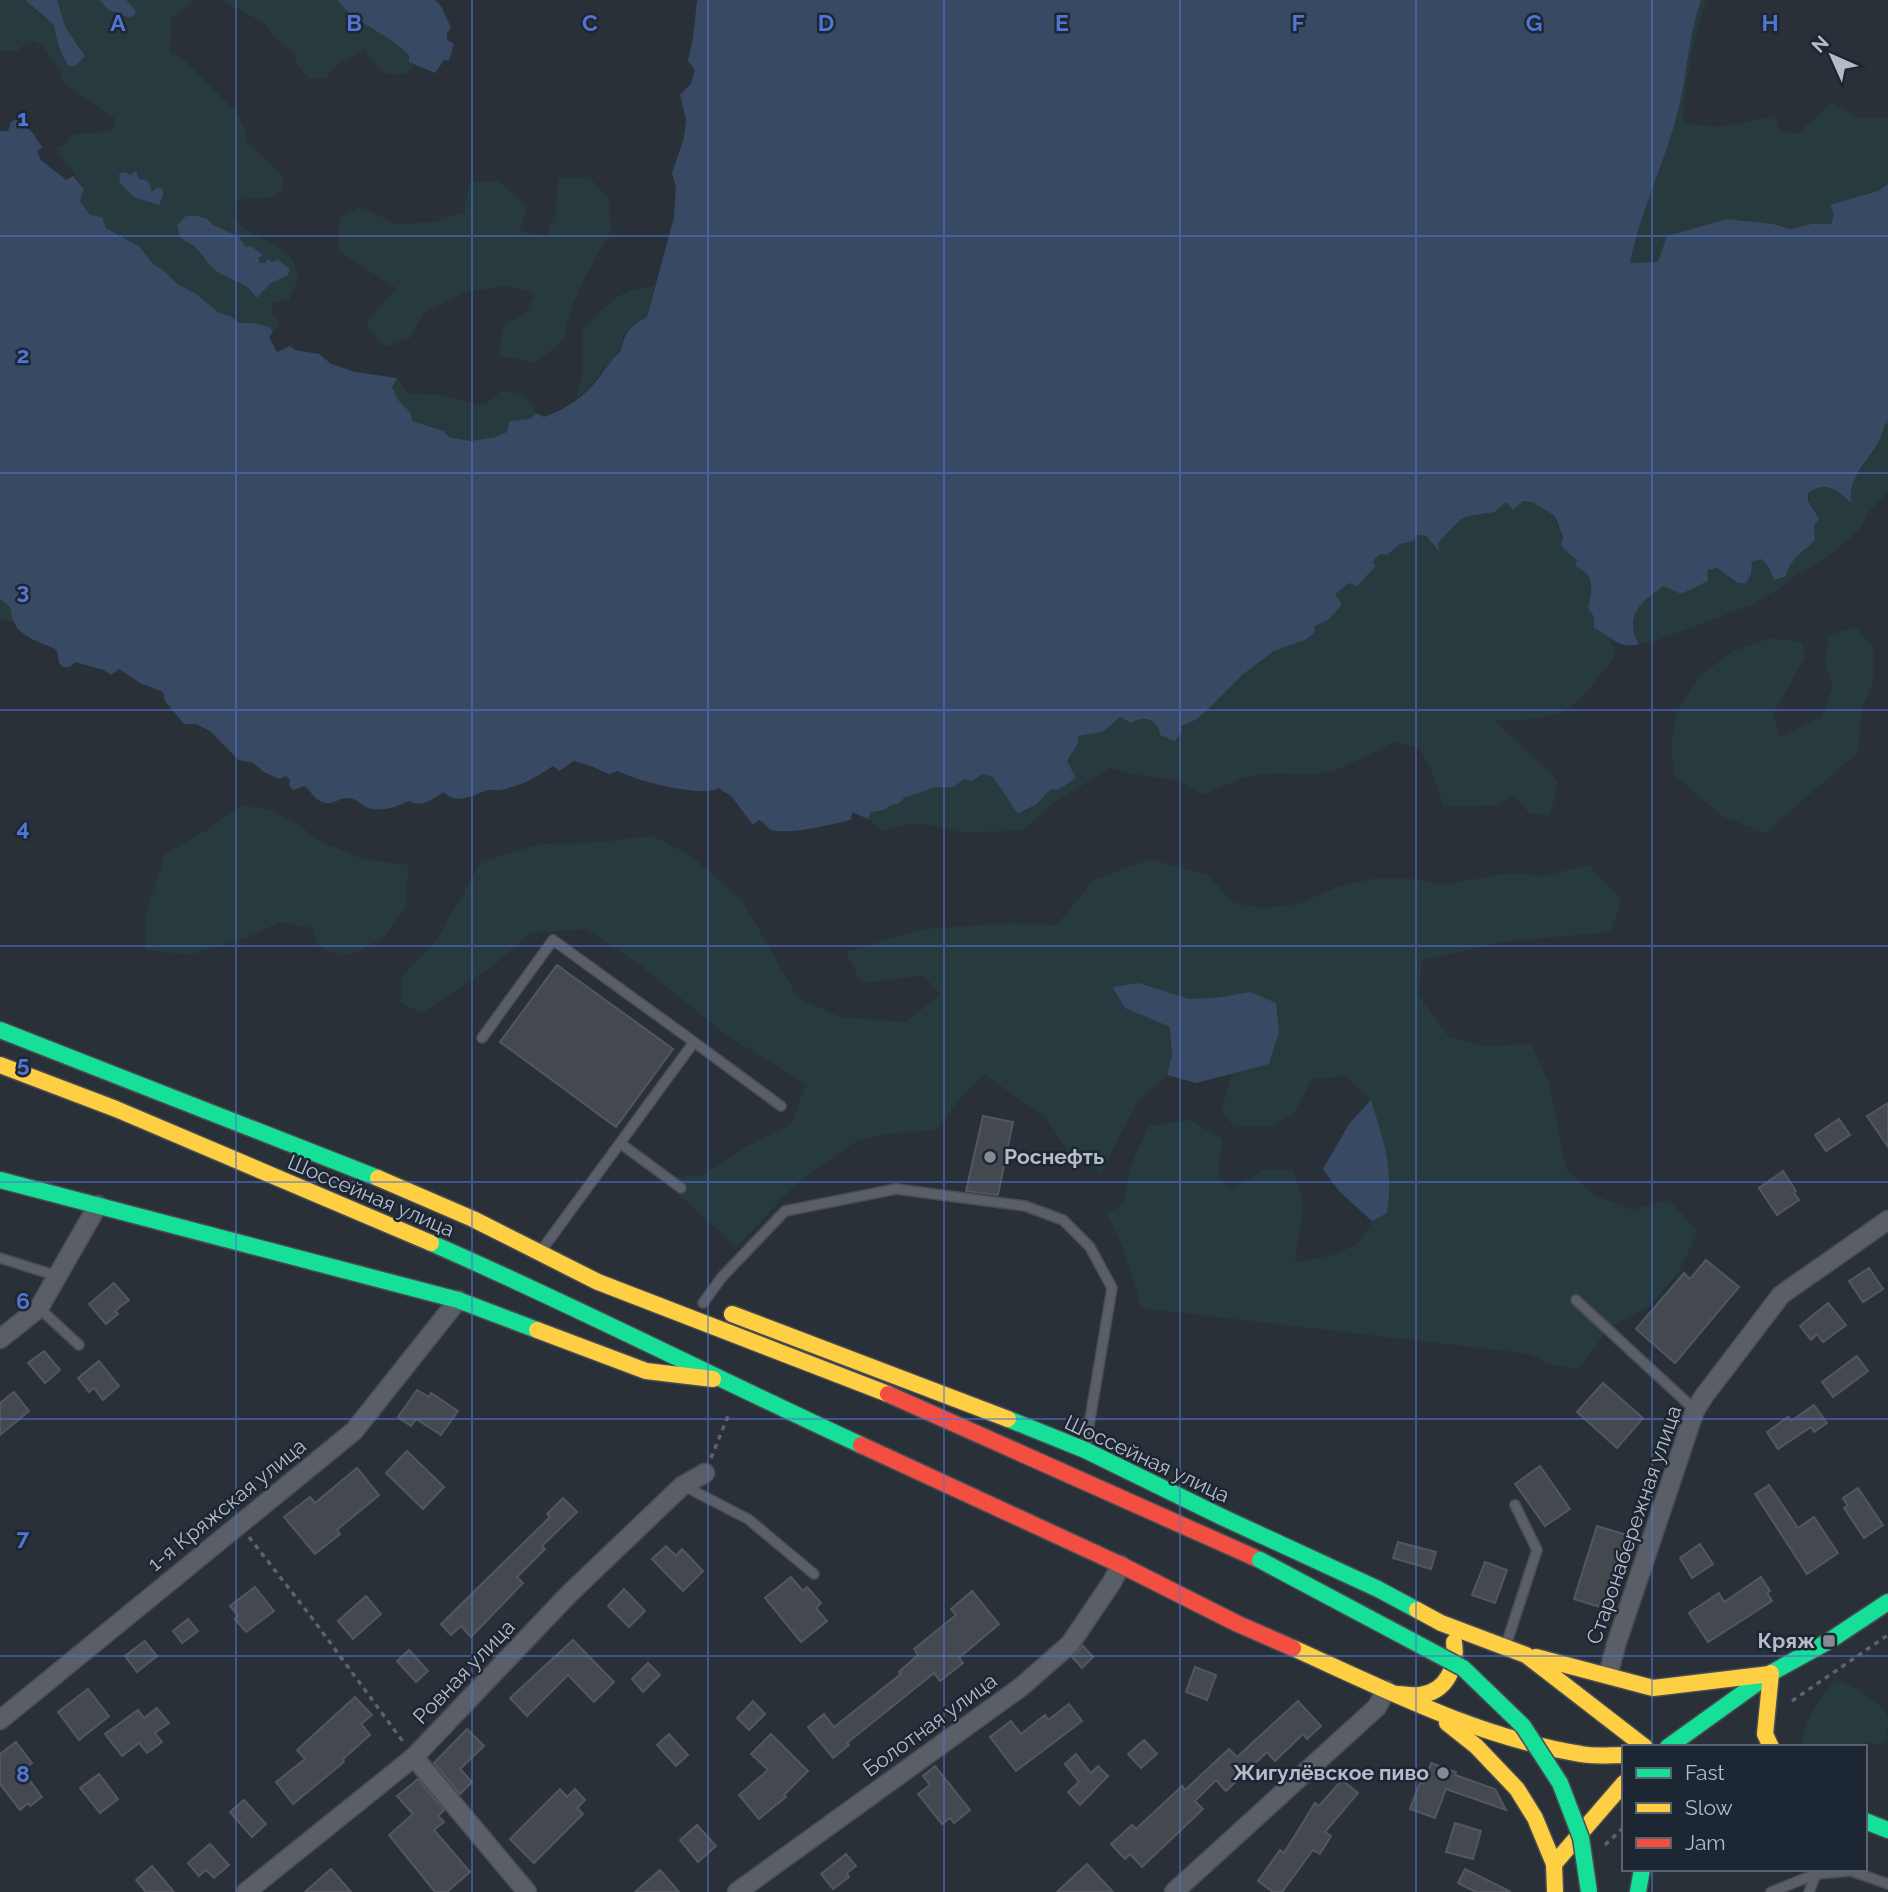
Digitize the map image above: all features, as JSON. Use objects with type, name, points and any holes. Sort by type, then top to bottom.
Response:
[{"type":"main road","name":"Шоссейная улица","points":[[0,1030],[354,1167],[472,1219],[598,1282],[903,1400],[1260,1560],[1463,1668],[1523,1726],[1560,1783],[1581,1838],[1589,1892]]},
{"type":"main road","name":"Шоссейная улица","points":[[0,1065],[117,1109],[502,1274],[720,1380],[1121,1565],[1238,1624],[1427,1708]]},
{"type":"main road","name":"Шоссейная улица","points":[[0,1180],[458,1300],[646,1371],[720,1380]]},
{"type":"main road","name":"Шоссейная улица","points":[[598,1282],[655,1288],[691,1300],[950,1396],[1085,1450],[1378,1589],[1441,1623],[1526,1655],[1642,1745]]},
{"type":"main road","points":[[1671,1745],[1771,1674],[1829,1641],[1888,1602]]},
{"type":"main road","points":[[1391,1692],[1424,1694],[1441,1686],[1454,1667],[1457,1654],[1455,1643],[1441,1623]]},
{"type":"main road","points":[[1526,1655],[1653,1688],[1771,1674]]},
{"type":"main road","points":[[1769,1745],[1765,1734],[1771,1674]]},
{"type":"main road","points":[[1427,1708],[1506,1737],[1583,1755],[1622,1755]]},
{"type":"main road","points":[[1427,1708],[1476,1746],[1517,1789],[1535,1818],[1554,1864],[1555,1892]]},
{"type":"main road","points":[[1554,1864],[1571,1848],[1602,1805],[1622,1785]]},
{"type":"main road","points":[[1867,1822],[1888,1830]]},
{"type":"main road","points":[[1638,1892],[1642,1871]]},
{"type":"street","points":[[0,1339],[38,1308],[98,1205]]},
{"type":"street","name":"Старонабережная улица","points":[[1608,1675],[1695,1410],[1781,1295],[1888,1220]]},
{"type":"street","name":"1-я Кряжская улица","points":[[0,1720],[354,1431],[458,1300]]},
{"type":"street","name":"Ровная улица","points":[[246,1892],[414,1757],[569,1594],[682,1486],[705,1473]]},
{"type":"street","name":"Болотная улица","points":[[737,1892],[1021,1687],[1070,1644],[1121,1565]]},
{"type":"street","points":[[1174,1892],[1391,1692]]},
{"type":"street","points":[[414,1757],[527,1892]]},
{"type":"lane","points":[[482,1038],[554,940],[781,1106]]},
{"type":"lane","points":[[540,1253],[694,1042]]},
{"type":"lane","points":[[620,1143],[681,1188]]},
{"type":"lane","points":[[691,1300],[722,1277],[785,1211],[895,1189],[1025,1206],[1063,1220],[1090,1247],[1112,1288],[1085,1450]]},
{"type":"lane","points":[[0,1258],[57,1276]]},
{"type":"lane","points":[[1576,1300],[1695,1410]]},
{"type":"lane","points":[[38,1308],[79,1345]]},
{"type":"lane","points":[[682,1486],[748,1519],[814,1574]]},
{"type":"lane","points":[[1505,1647],[1537,1550],[1515,1505]]},
{"type":"lane","points":[[1771,1892],[1816,1874],[1851,1871],[1888,1884]]},
{"type":"lane","points":[[1809,1892],[1816,1874]]},
{"type":"path","points":[[705,1473],[729,1416]]},
{"type":"path","points":[[239,1525],[313,1618],[414,1757]]},
{"type":"path","points":[[1788,1708],[1792,1700],[1888,1634]]},
{"type":"path","points":[[1604,1845],[1622,1829]]},
{"type":"green space","points":[[0,0],[25,0],[54,25],[55,37],[82,50],[66,28],[57,0],[99,0],[109,10],[129,18],[134,8],[126,0],[195,0],[171,18],[170,52],[184,60],[236,112],[244,127],[247,142],[283,176],[282,190],[276,194],[266,198],[236,200],[233,216],[244,228],[284,251],[295,265],[297,281],[289,300],[273,302],[271,312],[280,324],[273,332],[270,327],[240,323],[218,312],[195,293],[177,284],[155,265],[140,247],[106,228],[101,217],[90,215],[80,201],[84,188],[55,148],[65,146],[70,136],[115,128],[115,119],[61,81],[62,72],[35,41],[27,43],[17,51],[0,51]]},
{"type":"green space","points":[[221,0],[337,0],[352,15],[401,48],[409,55],[409,62],[414,65],[404,74],[383,73],[364,49],[339,64],[325,78],[308,78],[297,65],[293,52],[275,38],[264,23]]},
{"type":"green space","points":[[1701,0],[1706,0],[1690,60],[1683,121],[1717,126],[1774,116],[1779,130],[1797,134],[1832,103],[1859,118],[1888,118],[1888,184],[1879,191],[1831,205],[1834,214],[1831,224],[1811,224],[1790,229],[1773,224],[1727,219],[1668,236],[1658,263],[1630,263],[1654,180],[1693,23]]},
{"type":"green space","points":[[589,177],[609,200],[611,231],[572,306],[563,341],[534,363],[498,355],[504,325],[526,313],[535,293],[506,286],[465,292],[423,313],[410,338],[384,347],[366,323],[396,288],[339,251],[339,218],[361,207],[397,224],[434,222],[464,212],[469,182],[499,182],[527,206],[520,230],[545,236],[556,212],[558,178]]},
{"type":"green space","points":[[654,286],[647,317],[623,337],[621,351],[576,399],[583,374],[583,329],[622,295]]},
{"type":"green space","points":[[397,378],[407,392],[440,395],[485,405],[501,391],[518,393],[530,402],[536,413],[518,427],[497,436],[475,440],[453,437],[440,429],[411,421],[411,413],[397,400],[392,386]]},
{"type":"green space","points":[[1888,422],[1888,492],[1871,509],[1857,532],[1826,558],[1753,604],[1657,640],[1639,644],[1633,626],[1634,617],[1643,603],[1664,585],[1681,594],[1708,581],[1707,570],[1717,568],[1738,583],[1751,562],[1761,559],[1772,574],[1785,576],[1794,557],[1806,550],[1813,533],[1808,493],[1820,487],[1830,488],[1850,502],[1854,478],[1876,448]]},
{"type":"green space","points":[[1523,501],[1532,502],[1555,516],[1567,549],[1590,581],[1588,608],[1608,636],[1616,654],[1586,692],[1564,711],[1539,718],[1494,720],[1558,782],[1550,816],[1529,813],[1514,795],[1496,805],[1444,807],[1432,772],[1419,748],[1396,742],[1335,771],[1309,775],[1276,773],[1245,777],[1202,795],[1178,780],[1137,775],[1110,768],[1052,804],[1022,831],[960,832],[931,825],[909,824],[883,831],[868,819],[871,812],[884,810],[904,798],[936,787],[954,787],[964,779],[977,779],[983,774],[992,776],[1014,808],[1025,812],[1052,789],[1058,790],[1075,779],[1067,761],[1078,736],[1103,732],[1120,717],[1155,723],[1160,735],[1168,737],[1204,713],[1242,675],[1274,651],[1305,640],[1314,626],[1328,620],[1342,606],[1335,594],[1349,583],[1357,585],[1375,558],[1381,554],[1387,555],[1406,540],[1417,536],[1429,539],[1439,551],[1438,543],[1461,519],[1486,514],[1506,502],[1513,510]]},
{"type":"green space","points":[[0,599],[10,609],[13,622],[0,620]]},
{"type":"green space","points":[[1856,627],[1874,648],[1873,683],[1862,707],[1858,752],[1767,834],[1724,817],[1674,775],[1671,748],[1676,713],[1701,675],[1733,651],[1770,638],[1802,642],[1805,657],[1773,714],[1780,737],[1821,717],[1833,687],[1825,662],[1829,635]]},
{"type":"green space","points":[[241,805],[271,810],[296,823],[321,842],[363,859],[408,865],[407,905],[385,936],[364,949],[342,956],[318,946],[312,928],[280,922],[249,937],[190,955],[146,950],[145,915],[165,854],[207,830]]},
{"type":"green space","points":[[653,836],[691,856],[742,900],[798,998],[841,1017],[905,1022],[940,995],[924,976],[861,983],[846,952],[923,929],[1013,923],[1057,925],[1092,881],[1150,859],[1209,876],[1234,903],[1264,908],[1298,904],[1338,887],[1372,879],[1414,879],[1442,885],[1509,873],[1543,876],[1589,865],[1622,900],[1610,932],[1503,942],[1422,960],[1419,995],[1449,1037],[1487,1046],[1531,1044],[1549,1083],[1566,1169],[1594,1195],[1632,1210],[1669,1200],[1698,1231],[1679,1272],[1650,1306],[1611,1326],[1578,1369],[1548,1364],[1530,1354],[1141,1308],[1122,1248],[1106,1213],[1123,1205],[1130,1167],[1149,1126],[1191,1120],[1222,1139],[1218,1177],[1231,1190],[1263,1170],[1292,1170],[1298,1183],[1302,1205],[1295,1262],[1320,1258],[1353,1246],[1372,1222],[1339,1191],[1323,1169],[1349,1124],[1371,1100],[1346,1076],[1312,1079],[1294,1113],[1267,1127],[1235,1127],[1221,1112],[1232,1072],[1196,1083],[1167,1075],[1136,1104],[1101,1173],[1070,1155],[1046,1118],[984,1074],[936,1130],[887,1134],[858,1140],[799,1181],[736,1247],[661,1178],[703,1175],[745,1147],[792,1124],[806,1084],[728,1036],[640,965],[586,929],[530,933],[492,967],[422,1013],[400,1002],[402,977],[437,939],[481,862],[539,844],[591,843]]},
{"type":"green space","points":[[1836,1680],[1850,1685],[1875,1702],[1888,1718],[1887,1742],[1878,1745],[1867,1742],[1857,1745],[1802,1745],[1804,1730],[1825,1693]]},
{"type":"water","points":[[25,0],[57,0],[66,28],[85,56],[75,66],[69,66],[64,57],[54,25]]},
{"type":"water","points":[[99,0],[126,0],[136,14],[129,18],[109,10]]},
{"type":"water","points":[[337,0],[435,0],[441,6],[451,28],[447,33],[447,40],[454,44],[449,60],[444,60],[435,73],[409,62],[409,55],[401,48],[352,15]]},
{"type":"water","points":[[697,0],[1701,0],[1693,28],[1677,115],[1630,263],[1658,262],[1667,236],[1727,219],[1773,224],[1790,229],[1811,224],[1831,224],[1834,214],[1830,205],[1878,191],[1888,184],[1888,422],[1858,472],[1851,491],[1851,503],[1831,488],[1820,487],[1808,493],[1808,501],[1819,519],[1814,526],[1815,540],[1794,560],[1786,576],[1774,580],[1768,566],[1761,559],[1752,562],[1751,574],[1746,583],[1738,583],[1717,568],[1707,570],[1708,581],[1681,594],[1664,586],[1637,610],[1633,626],[1639,644],[1620,644],[1594,628],[1594,617],[1588,608],[1591,583],[1586,574],[1575,566],[1577,561],[1561,546],[1563,537],[1555,516],[1532,502],[1523,501],[1513,510],[1506,502],[1495,512],[1461,519],[1438,543],[1440,552],[1426,536],[1417,535],[1413,541],[1400,544],[1387,555],[1381,554],[1375,558],[1373,563],[1376,566],[1357,586],[1349,583],[1335,594],[1342,605],[1328,620],[1315,626],[1314,633],[1305,640],[1274,651],[1242,675],[1204,713],[1181,726],[1182,732],[1175,741],[1160,735],[1157,725],[1150,720],[1140,719],[1131,723],[1120,717],[1103,732],[1078,736],[1078,743],[1067,761],[1076,778],[1058,790],[1051,789],[1037,804],[1018,814],[993,777],[983,774],[972,781],[964,779],[954,787],[936,787],[904,798],[884,810],[871,812],[868,819],[852,812],[851,820],[810,829],[778,831],[770,830],[759,820],[753,825],[732,797],[719,788],[711,791],[684,790],[618,771],[609,774],[574,761],[559,771],[553,766],[516,786],[487,790],[464,798],[453,798],[444,792],[423,803],[409,801],[382,809],[371,809],[349,798],[324,803],[304,786],[294,790],[289,786],[290,780],[286,776],[279,779],[253,763],[239,760],[210,731],[196,724],[184,724],[165,701],[163,692],[140,683],[119,669],[111,675],[104,670],[75,662],[70,667],[63,667],[59,663],[57,650],[27,636],[17,628],[10,608],[0,599],[0,131],[8,131],[11,122],[16,119],[32,132],[42,147],[37,152],[41,160],[66,180],[73,176],[84,189],[80,201],[90,215],[102,217],[106,228],[140,247],[154,265],[218,312],[240,323],[270,327],[273,332],[269,337],[277,352],[290,346],[295,350],[319,354],[331,364],[355,372],[397,378],[392,387],[398,400],[411,413],[412,421],[444,431],[449,437],[471,441],[496,437],[507,432],[510,421],[530,419],[536,413],[544,417],[582,396],[621,351],[629,331],[647,317],[674,217],[676,188],[672,173],[684,138],[686,120],[680,95],[691,84],[695,70],[688,61]]},
{"type":"water","points":[[136,171],[139,179],[148,181],[152,192],[158,187],[163,189],[159,205],[134,197],[120,183],[119,174],[125,172],[130,175]]},
{"type":"water","points":[[186,216],[207,219],[213,225],[239,237],[246,247],[251,246],[263,255],[258,258],[260,263],[265,263],[268,259],[272,262],[278,260],[290,269],[288,275],[271,283],[256,298],[248,288],[215,270],[197,249],[182,238],[177,225]]},
{"type":"water","points":[[1139,983],[1189,999],[1251,992],[1276,1003],[1279,1032],[1269,1064],[1196,1083],[1167,1075],[1172,1055],[1170,1027],[1125,1008],[1112,987]]},
{"type":"water","points":[[1371,1100],[1384,1143],[1389,1183],[1387,1213],[1372,1221],[1339,1191],[1323,1169],[1349,1124]]},
{"type":"building","points":[[557,965],[673,1049],[616,1127],[500,1042]]},
{"type":"building","points":[[1888,1103],[1888,1147],[1867,1116]]},
{"type":"building","name":"Роснефть","points":[[983,1116],[1013,1122],[998,1195],[966,1191]]},
{"type":"building","points":[[1839,1119],[1850,1135],[1826,1151],[1815,1135]]},
{"type":"building","points":[[1783,1171],[1799,1200],[1777,1215],[1759,1188]]},
{"type":"building","points":[[1706,1260],[1739,1287],[1675,1363],[1636,1329],[1684,1273],[1690,1279]]},
{"type":"building","points":[[1869,1268],[1883,1289],[1863,1302],[1849,1281]]},
{"type":"building","points":[[114,1283],[129,1300],[115,1311],[118,1314],[106,1324],[89,1304]]},
{"type":"building","points":[[1828,1303],[1846,1325],[1823,1342],[1817,1334],[1811,1340],[1800,1326]]},
{"type":"building","points":[[44,1351],[60,1370],[45,1383],[28,1363]]},
{"type":"building","points":[[1857,1356],[1868,1371],[1833,1397],[1822,1382]]},
{"type":"building","points":[[99,1361],[119,1386],[103,1400],[94,1388],[89,1392],[78,1378]]},
{"type":"building","points":[[1603,1383],[1643,1418],[1617,1448],[1577,1412]]},
{"type":"building","points":[[417,1390],[429,1397],[431,1393],[458,1411],[441,1435],[416,1419],[411,1426],[398,1417]]},
{"type":"building","points":[[14,1392],[29,1411],[0,1435],[0,1403]]},
{"type":"building","points":[[1814,1405],[1827,1423],[1814,1432],[1811,1427],[1778,1449],[1767,1432],[1788,1417],[1791,1421]]},
{"type":"building","points":[[407,1451],[444,1487],[423,1509],[386,1473]]},
{"type":"building","points":[[1540,1466],[1570,1509],[1545,1526],[1515,1484]]},
{"type":"building","points":[[357,1468],[379,1495],[337,1530],[340,1534],[315,1554],[284,1517],[310,1497],[315,1503]]},
{"type":"building","points":[[1769,1485],[1798,1528],[1814,1517],[1838,1553],[1807,1574],[1755,1494]]},
{"type":"building","points":[[1858,1488],[1883,1525],[1864,1538],[1844,1508],[1848,1506],[1843,1498]]},
{"type":"building","points":[[563,1498],[577,1512],[542,1546],[545,1549],[517,1577],[523,1583],[471,1637],[461,1626],[451,1635],[441,1624],[550,1517],[547,1514]]},
{"type":"building","points":[[1597,1526],[1633,1537],[1610,1610],[1574,1599]]},
{"type":"building","points":[[1398,1542],[1436,1552],[1431,1569],[1393,1558]]},
{"type":"building","points":[[1700,1544],[1713,1564],[1692,1578],[1680,1558]]},
{"type":"building","points":[[666,1546],[676,1556],[682,1549],[703,1571],[683,1591],[652,1559]]},
{"type":"building","points":[[1485,1562],[1507,1570],[1495,1603],[1472,1595]]},
{"type":"building","points":[[791,1577],[803,1591],[807,1587],[821,1603],[816,1608],[827,1621],[801,1642],[765,1598]]},
{"type":"building","points":[[1761,1577],[1770,1591],[1767,1593],[1772,1601],[1708,1642],[1689,1613],[1719,1593],[1724,1602]]},
{"type":"building","points":[[255,1587],[274,1611],[246,1632],[235,1619],[238,1616],[230,1606]]},
{"type":"building","points":[[624,1589],[645,1611],[629,1627],[608,1606]]},
{"type":"building","points":[[972,1591],[999,1624],[959,1658],[963,1663],[940,1681],[934,1673],[847,1743],[849,1745],[833,1758],[808,1727],[824,1714],[834,1727],[901,1674],[899,1672],[918,1655],[914,1649],[956,1615],[951,1609]]},
{"type":"building","points":[[366,1596],[381,1614],[353,1639],[338,1621]]},
{"type":"building","points":[[188,1619],[198,1631],[182,1643],[173,1631]]},
{"type":"building","points":[[573,1640],[614,1682],[594,1702],[568,1675],[527,1716],[510,1698]]},
{"type":"building","points":[[145,1641],[157,1656],[137,1672],[125,1656]]},
{"type":"building","points":[[1083,1646],[1093,1657],[1082,1668],[1072,1657]]},
{"type":"building","points":[[409,1650],[428,1671],[416,1682],[397,1661]]},
{"type":"building","points":[[648,1663],[660,1675],[643,1692],[632,1679]]},
{"type":"building","points":[[1195,1667],[1216,1675],[1207,1700],[1186,1692]]},
{"type":"building","points":[[88,1689],[109,1716],[79,1740],[58,1712]]},
{"type":"building","points":[[355,1697],[372,1715],[361,1724],[370,1735],[342,1760],[344,1762],[293,1804],[276,1782],[305,1759],[297,1750]]},
{"type":"building","points":[[753,1701],[765,1714],[749,1730],[737,1718]]},
{"type":"building","points":[[1298,1701],[1321,1726],[1307,1739],[1303,1734],[1275,1761],[1267,1752],[1226,1791],[1216,1780],[1195,1801],[1203,1809],[1142,1867],[1130,1854],[1125,1859],[1111,1844],[1132,1825],[1136,1829],[1182,1786],[1185,1790],[1229,1749],[1237,1757]]},
{"type":"building","points":[[1069,1704],[1082,1721],[1016,1771],[990,1737],[1011,1721],[1021,1734],[1045,1715],[1048,1720]]},
{"type":"building","points":[[157,1708],[169,1723],[155,1733],[162,1742],[147,1753],[139,1743],[122,1756],[105,1734],[138,1710],[144,1718]]},
{"type":"building","points":[[467,1729],[484,1746],[460,1769],[472,1782],[460,1794],[434,1763]]},
{"type":"building","points":[[669,1734],[688,1755],[676,1766],[657,1745]]},
{"type":"building","points":[[771,1734],[808,1771],[784,1795],[786,1797],[759,1819],[739,1795],[768,1770],[751,1754]]},
{"type":"building","points":[[1144,1740],[1157,1754],[1141,1768],[1128,1754]]},
{"type":"building","points":[[16,1742],[32,1763],[22,1770],[42,1797],[20,1810],[0,1784],[0,1754]]},
{"type":"building","points":[[1076,1754],[1091,1773],[1098,1766],[1108,1776],[1080,1805],[1068,1792],[1079,1782],[1065,1764]]},
{"type":"building","points":[[1431,1763],[1495,1789],[1506,1810],[1446,1789],[1435,1818],[1410,1809],[1420,1783],[1424,1784]]},
{"type":"building","points":[[935,1766],[970,1810],[954,1823],[950,1818],[942,1824],[918,1794],[930,1785],[923,1776]]},
{"type":"building","points":[[99,1774],[118,1799],[100,1813],[80,1788]]},
{"type":"building","points":[[418,1779],[444,1810],[438,1816],[444,1822],[434,1830],[470,1872],[447,1892],[435,1892],[389,1835],[413,1814],[397,1796]]},
{"type":"building","points":[[1342,1780],[1358,1793],[1325,1832],[1331,1836],[1320,1854],[1313,1850],[1282,1892],[1273,1892],[1258,1881],[1280,1850],[1284,1853],[1315,1803],[1319,1806]]},
{"type":"building","points":[[560,1789],[567,1797],[575,1789],[585,1800],[577,1808],[583,1814],[534,1863],[510,1839]]},
{"type":"building","points":[[244,1800],[266,1824],[252,1837],[230,1812]]},
{"type":"building","points":[[1455,1823],[1481,1831],[1473,1859],[1446,1852]]},
{"type":"building","points":[[697,1825],[716,1846],[698,1862],[680,1840]]},
{"type":"building","points":[[210,1844],[229,1865],[214,1878],[206,1870],[199,1876],[188,1863]]},
{"type":"building","points":[[846,1854],[856,1866],[847,1873],[849,1877],[833,1889],[821,1874]]},
{"type":"building","points":[[1087,1864],[1113,1892],[1057,1892]]},
{"type":"building","points":[[152,1866],[174,1892],[146,1892],[136,1880]]},
{"type":"building","points":[[331,1869],[351,1892],[305,1892]]},
{"type":"building","points":[[1465,1869],[1511,1892],[1476,1892],[1458,1883]]},
{"type":"building","points":[[660,1870],[679,1892],[635,1892]]},
{"type":"traffic: fast","points":[[0,1030],[378,1178]]},
{"type":"traffic: fast","points":[[0,1180],[458,1300],[537,1330]]},
{"type":"traffic: fast","points":[[431,1243],[861,1445]]},
{"type":"traffic: fast","points":[[1008,1419],[1085,1450],[1417,1610]]},
{"type":"traffic: fast","points":[[1260,1560],[1463,1668],[1523,1726],[1560,1783],[1581,1838],[1589,1892]]},
{"type":"traffic: fast","points":[[1671,1745],[1771,1673],[1829,1641],[1888,1602]]},
{"type":"traffic: fast","points":[[1867,1822],[1888,1830]]},
{"type":"traffic: fast","points":[[1638,1892],[1642,1871]]},
{"type":"traffic: slow","points":[[0,1065],[116,1109],[431,1243]]},
{"type":"traffic: slow","points":[[378,1178],[473,1219],[598,1282],[888,1394]]},
{"type":"traffic: slow","points":[[732,1314],[1008,1419]]},
{"type":"traffic: slow","points":[[537,1330],[646,1371],[713,1379]]},
{"type":"traffic: slow","points":[[1417,1610],[1441,1623],[1526,1655],[1642,1745]]},
{"type":"traffic: slow","points":[[1397,1694],[1429,1693],[1444,1683],[1454,1660],[1454,1642]]},
{"type":"traffic: slow","points":[[1293,1648],[1398,1696],[1506,1737],[1586,1755],[1622,1755]]},
{"type":"traffic: slow","points":[[1536,1657],[1653,1688],[1770,1674]]},
{"type":"traffic: slow","points":[[1770,1745],[1765,1734],[1771,1673]]},
{"type":"traffic: slow","points":[[1447,1723],[1476,1746],[1517,1789],[1535,1818],[1554,1864],[1555,1892]]},
{"type":"traffic: slow","points":[[1554,1864],[1622,1785]]},
{"type":"traffic: jam","points":[[888,1394],[1260,1560]]},
{"type":"traffic: jam","points":[[861,1445],[1293,1648]]},
{"type":"place","name":"Роснефть","points":[[990,1157]]},
{"type":"place","name":"Кряж","points":[[1829,1641]]},
{"type":"place","name":"Жигулёвское пиво","points":[[1443,1773]]}]
